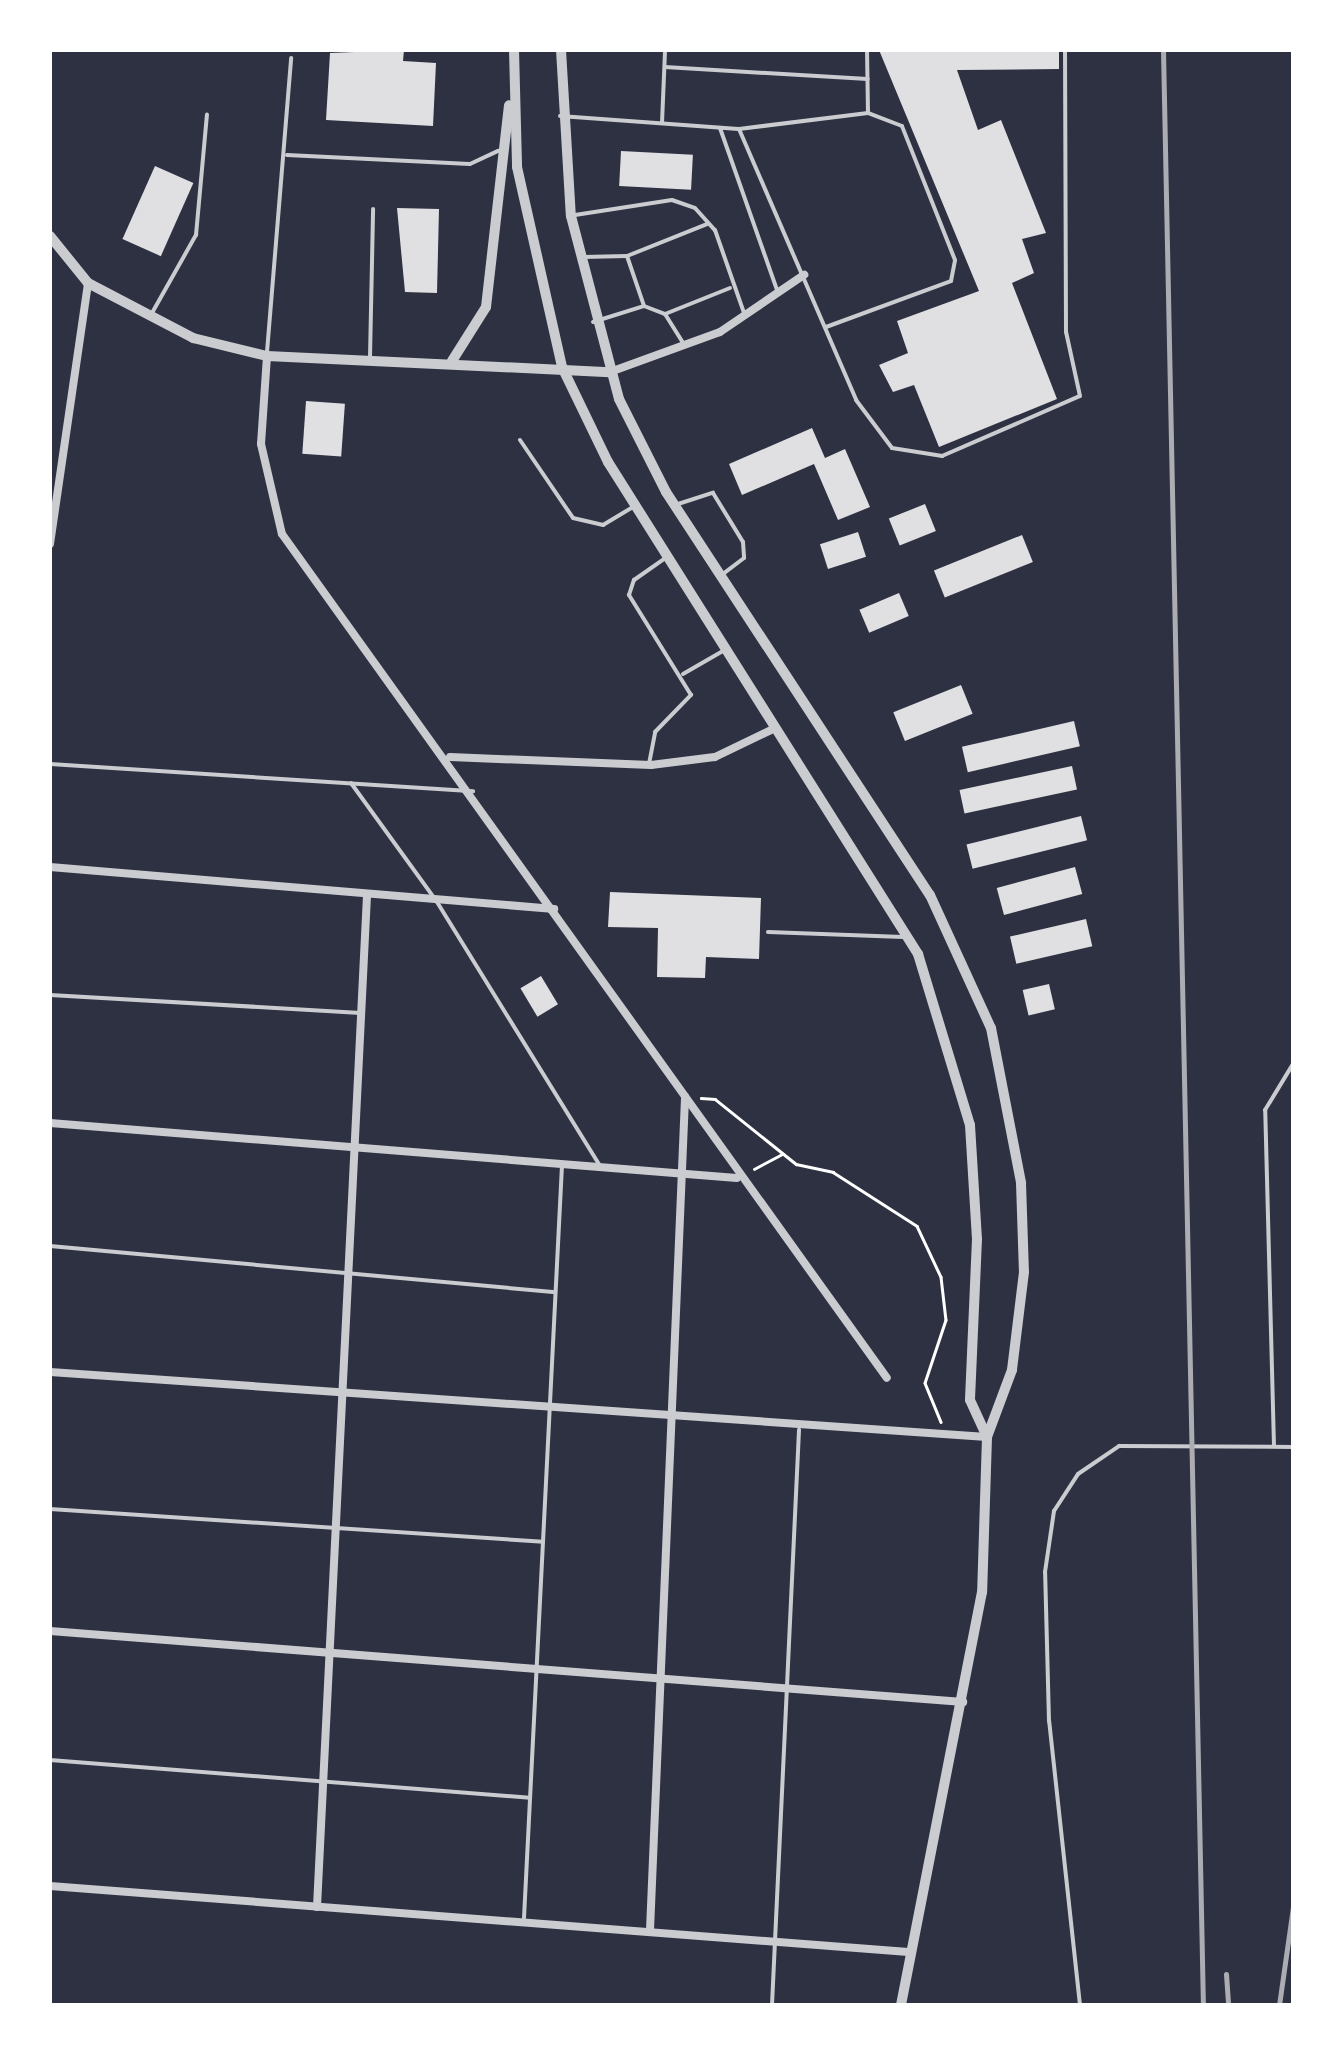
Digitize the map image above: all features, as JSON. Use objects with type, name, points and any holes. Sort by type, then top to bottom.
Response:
[{"type":"street","points":[[452,361],[486,307],[498,151],[511,94],[514,50]]},
{"type":"street","points":[[561,50],[560,116],[571,216],[578,258],[610,372],[675,506],[930,895],[991,1028],[1021,1183],[1024,1272],[1012,1370],[987,1436],[982,1592],[965,1702],[908,1952],[901,2005]]},
{"type":"street","points":[[511,94],[528,224],[562,367],[666,558],[771,730],[908,937],[970,1125],[977,1239],[970,1400],[987,1436]]},
{"type":"street","points":[[50,236],[88,284],[150,317],[267,356],[452,361],[610,372],[686,347],[745,315],[804,275]]},
{"type":"street","points":[[50,544],[88,284]]},
{"type":"street","points":[[267,356],[261,444],[282,534],[450,758],[737,1178],[887,1378]]},
{"type":"street","points":[[450,758],[648,765],[715,757],[771,730]]},
{"type":"street","points":[[50,868],[555,909]]},
{"type":"street","points":[[317,1906],[364,1014],[366,894]]},
{"type":"street","points":[[650,1930],[675,1420],[685,1098]]},
{"type":"street","points":[[50,1123],[737,1178]]},
{"type":"street","points":[[50,1372],[798,1430],[987,1436]]},
{"type":"street","points":[[50,1631],[537,1669],[789,1683],[965,1702]]},
{"type":"street","points":[[50,1886],[524,1918],[908,1952]]},
{"type":"lane","points":[[662,123],[665,50]]},
{"type":"lane","points":[[867,50],[868,112]]},
{"type":"lane","points":[[739,129],[856,400],[892,448],[942,456],[1076,402],[1066,332],[1066,50]]},
{"type":"lane","points":[[267,356],[287,155],[291,58]]},
{"type":"lane","points":[[664,67],[868,79]]},
{"type":"lane","points":[[560,116],[739,129],[868,112],[902,126],[955,260],[951,281],[826,327]]},
{"type":"lane","points":[[150,317],[196,235],[207,114]]},
{"type":"lane","points":[[720,128],[778,293]]},
{"type":"lane","points":[[287,155],[470,164],[498,151]]},
{"type":"lane","points":[[571,216],[672,200],[708,224],[745,315]]},
{"type":"lane","points":[[370,361],[373,209]]},
{"type":"lane","points":[[578,258],[628,256],[708,224]]},
{"type":"lane","points":[[628,256],[644,306]]},
{"type":"lane","points":[[665,314],[732,288]]},
{"type":"lane","points":[[594,322],[644,306],[665,314],[686,347]]},
{"type":"lane","points":[[520,440],[573,518],[603,525],[635,506]]},
{"type":"lane","points":[[675,506],[713,493],[743,542],[744,558],[720,576]]},
{"type":"lane","points":[[648,765],[654,732],[690,699],[683,674],[629,596],[634,580],[666,558]]},
{"type":"lane","points":[[683,674],[723,651]]},
{"type":"lane","points":[[50,764],[473,791]]},
{"type":"lane","points":[[350,783],[437,902],[602,1168]]},
{"type":"lane","points":[[768,932],[908,937]]},
{"type":"lane","points":[[50,996],[364,1014]]},
{"type":"lane","points":[[1274,1446],[1265,1110],[1293,1064]]},
{"type":"lane","points":[[524,1918],[562,1164]]},
{"type":"lane","points":[[50,1246],[555,1292]]},
{"type":"lane","points":[[772,2005],[798,1430]]},
{"type":"lane","points":[[1080,2005],[1048,1721],[1045,1572],[1054,1511],[1078,1474],[1119,1446],[1293,1447]]},
{"type":"lane","points":[[50,1508],[543,1542]]},
{"type":"lane","points":[[50,1760],[530,1798]]},
{"type":"path","points":[[685,1098],[715,1098],[811,1172],[833,1172],[917,1226],[941,1277],[946,1320],[926,1373],[940,1434]]},
{"type":"path","points":[[737,1178],[784,1154]]},
{"type":"building","points":[[404,50],[403,61],[436,63],[433,126],[326,120],[330,53]]},
{"type":"building","points":[[879,50],[1059,50],[1059,69],[957,70],[978,130],[1001,120],[1046,233],[1022,239],[1034,273],[1012,283],[1057,399],[939,447],[914,385],[893,392],[879,365],[908,353],[897,321],[979,291]]},
{"type":"building","points":[[621,151],[693,155],[691,190],[619,186]]},
{"type":"building","points":[[155,166],[193,183],[161,256],[122,239]]},
{"type":"building","points":[[397,208],[439,209],[437,293],[405,292]]},
{"type":"building","points":[[306,401],[345,404],[341,457],[302,454]]},
{"type":"building","points":[[812,428],[825,458],[845,449],[870,507],[838,520],[814,464],[742,495],[729,464]]},
{"type":"building","points":[[925,504],[936,531],[900,545],[889,519]]},
{"type":"building","points":[[858,532],[866,557],[828,569],[820,544]]},
{"type":"building","points":[[1022,535],[1033,562],[945,597],[934,571]]},
{"type":"building","points":[[899,593],[909,616],[869,633],[859,610]]},
{"type":"building","points":[[961,685],[973,714],[905,741],[893,712]]},
{"type":"building","points":[[1074,721],[1080,746],[968,772],[962,747]]},
{"type":"building","points":[[1072,766],[1077,789],[965,813],[960,790]]},
{"type":"building","points":[[1081,816],[1087,840],[973,869],[967,845]]},
{"type":"building","points":[[1075,867],[1082,894],[1004,915],[997,888]]},
{"type":"building","points":[[610,892],[761,898],[759,959],[706,957],[705,978],[657,977],[658,928],[608,927]]},
{"type":"building","points":[[1086,919],[1092,946],[1016,964],[1010,937]]},
{"type":"building","points":[[541,976],[558,1004],[537,1017],[520,988]]},
{"type":"building","points":[[1049,984],[1055,1009],[1029,1015],[1023,990]]},
{"type":"railway","points":[[1163,50],[1203,2005]]},
{"type":"railway","points":[[1279,2005],[1293,1907]]},
{"type":"railway","points":[[1226,1974],[1228,2005]]}]
